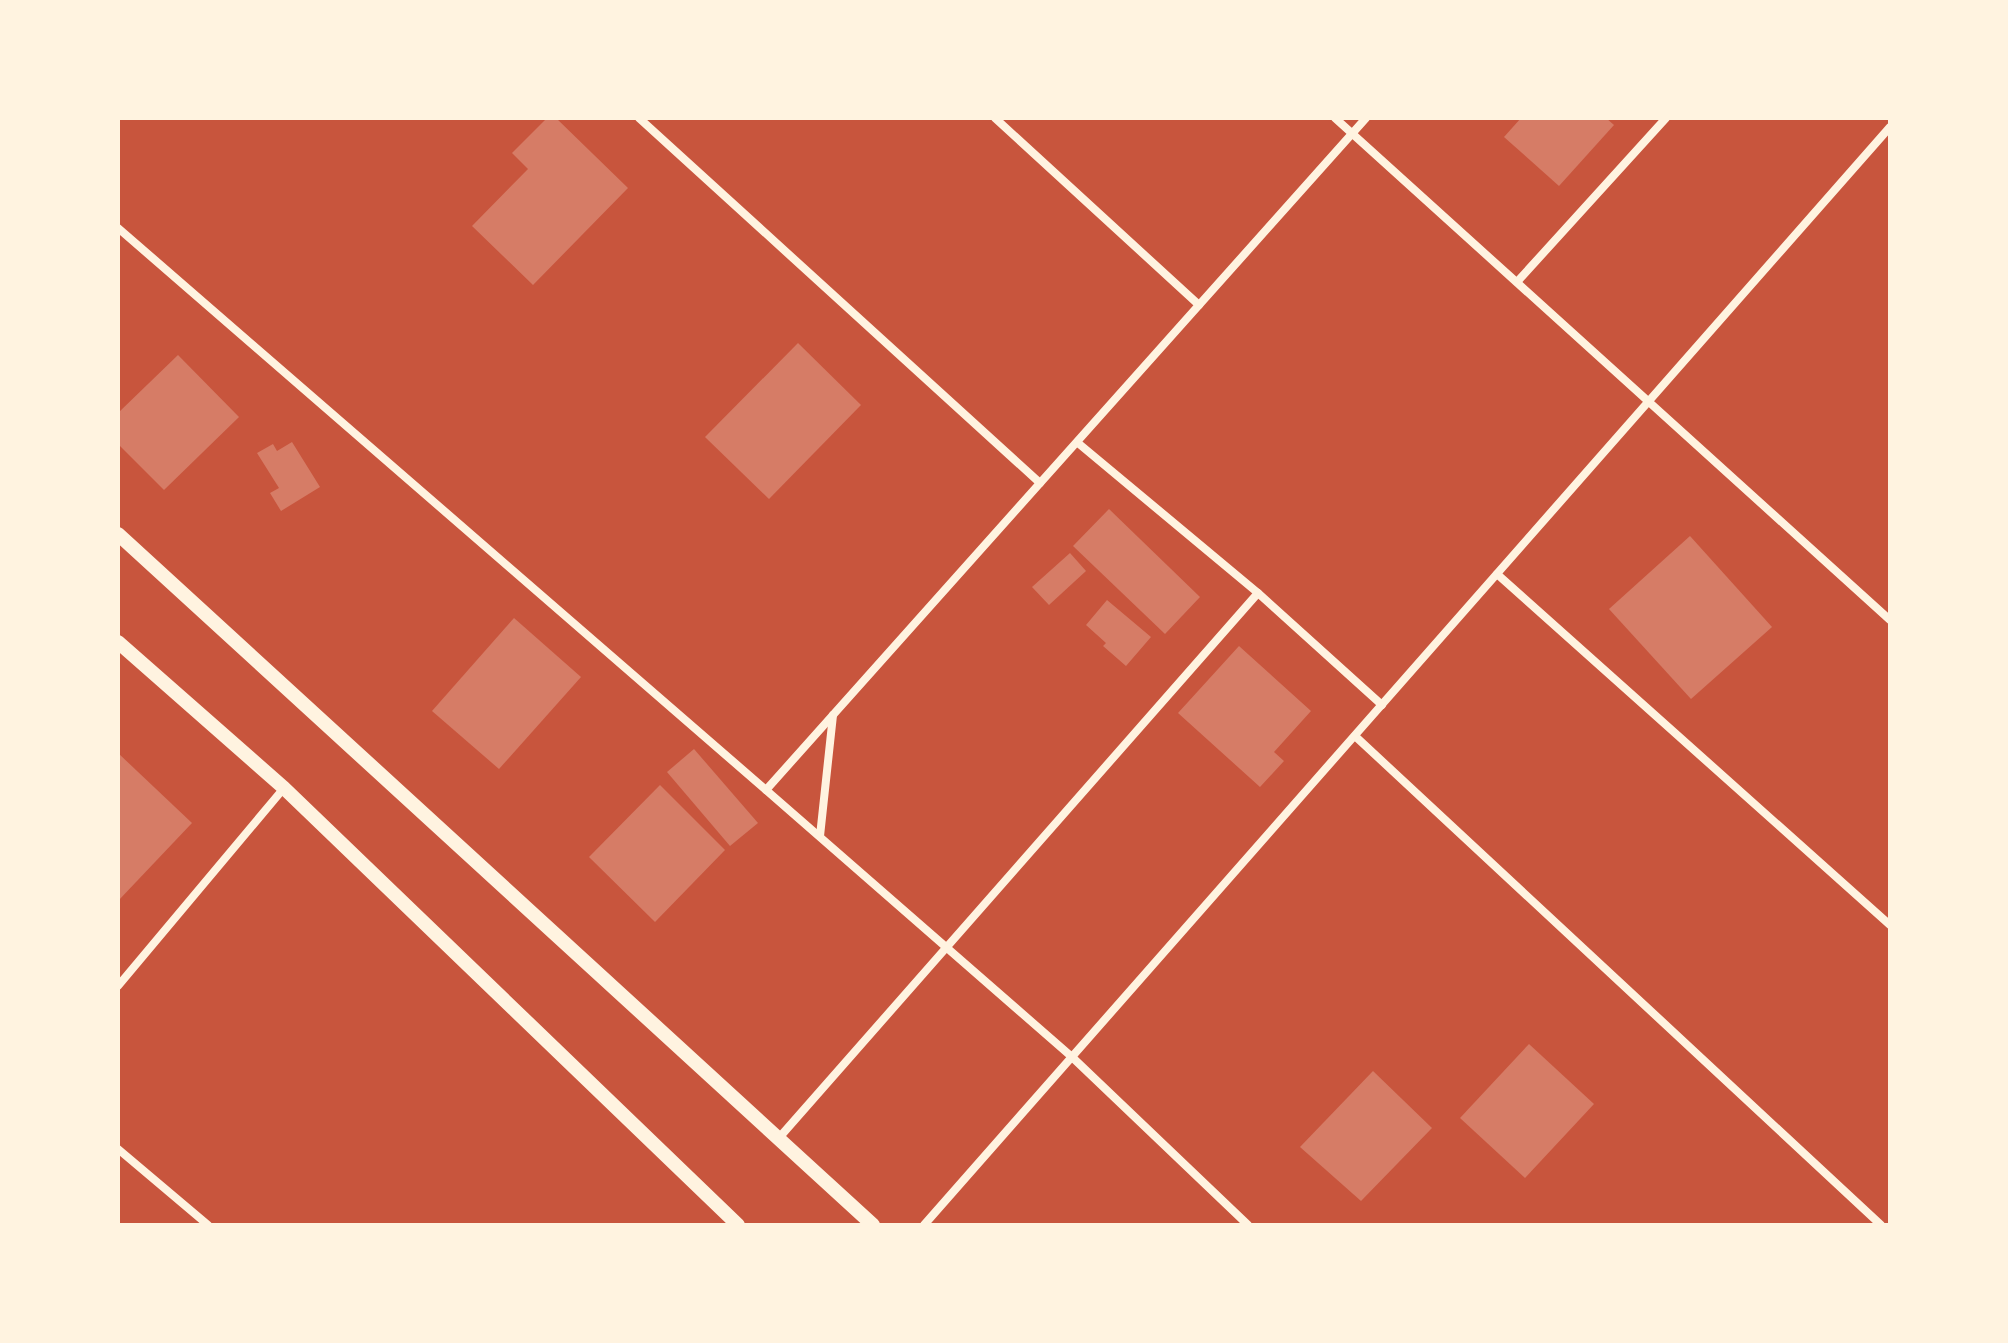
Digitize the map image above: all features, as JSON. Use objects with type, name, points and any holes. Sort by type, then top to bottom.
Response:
[{"type":"street","points":[[639,118],[1040,483]]},
{"type":"street","points":[[995,118],[1199,305]]},
{"type":"street","points":[[1335,118],[1890,620]]},
{"type":"street","points":[[766,790],[1366,118]]},
{"type":"street","points":[[1517,282],[1666,118]]},
{"type":"street","points":[[924,1225],[1890,127]]},
{"type":"street","points":[[118,228],[946,945],[1072,1057],[1248,1225]]},
{"type":"street","points":[[1078,443],[1258,593],[1382,705]]},
{"type":"street","points":[[118,534],[873,1225]]},
{"type":"street","points":[[1497,574],[1890,925]]},
{"type":"street","points":[[778,1139],[1258,593]]},
{"type":"street","points":[[118,642],[284,788],[738,1225]]},
{"type":"street","points":[[820,836],[833,715]]},
{"type":"street","points":[[1355,736],[1881,1225]]},
{"type":"street","points":[[118,986],[284,788]]},
{"type":"street","points":[[118,1149],[208,1225]]},
{"type":"building","points":[[547,118],[556,118],[628,188],[533,285],[472,226],[528,169],[512,153]]},
{"type":"building","points":[[1521,118],[1606,118],[1614,125],[1559,186],[1504,137]]},
{"type":"building","points":[[798,343],[861,405],[769,499],[705,437]]},
{"type":"building","points":[[178,355],[239,417],[164,490],[118,444],[118,413]]},
{"type":"building","points":[[292,442],[320,487],[281,511],[270,493],[279,488],[257,453],[273,444],[277,451]]},
{"type":"building","points":[[1109,509],[1200,597],[1165,634],[1073,546]]},
{"type":"building","points":[[1690,536],[1772,627],[1691,699],[1609,609]]},
{"type":"building","points":[[1070,553],[1086,571],[1049,605],[1032,587]]},
{"type":"building","points":[[1107,600],[1151,637],[1126,666],[1103,646],[1106,643],[1086,625]]},
{"type":"building","points":[[514,618],[581,677],[499,769],[432,711]]},
{"type":"building","points":[[1239,646],[1311,711],[1274,752],[1284,761],[1260,787],[1178,713]]},
{"type":"building","points":[[694,749],[758,823],[730,846],[667,772]]},
{"type":"building","points":[[118,753],[192,823],[118,901]]},
{"type":"building","points":[[660,785],[725,850],[655,922],[589,857]]},
{"type":"building","points":[[1529,1044],[1594,1104],[1525,1178],[1460,1118]]},
{"type":"building","points":[[1373,1071],[1432,1128],[1361,1201],[1300,1147]]}]
